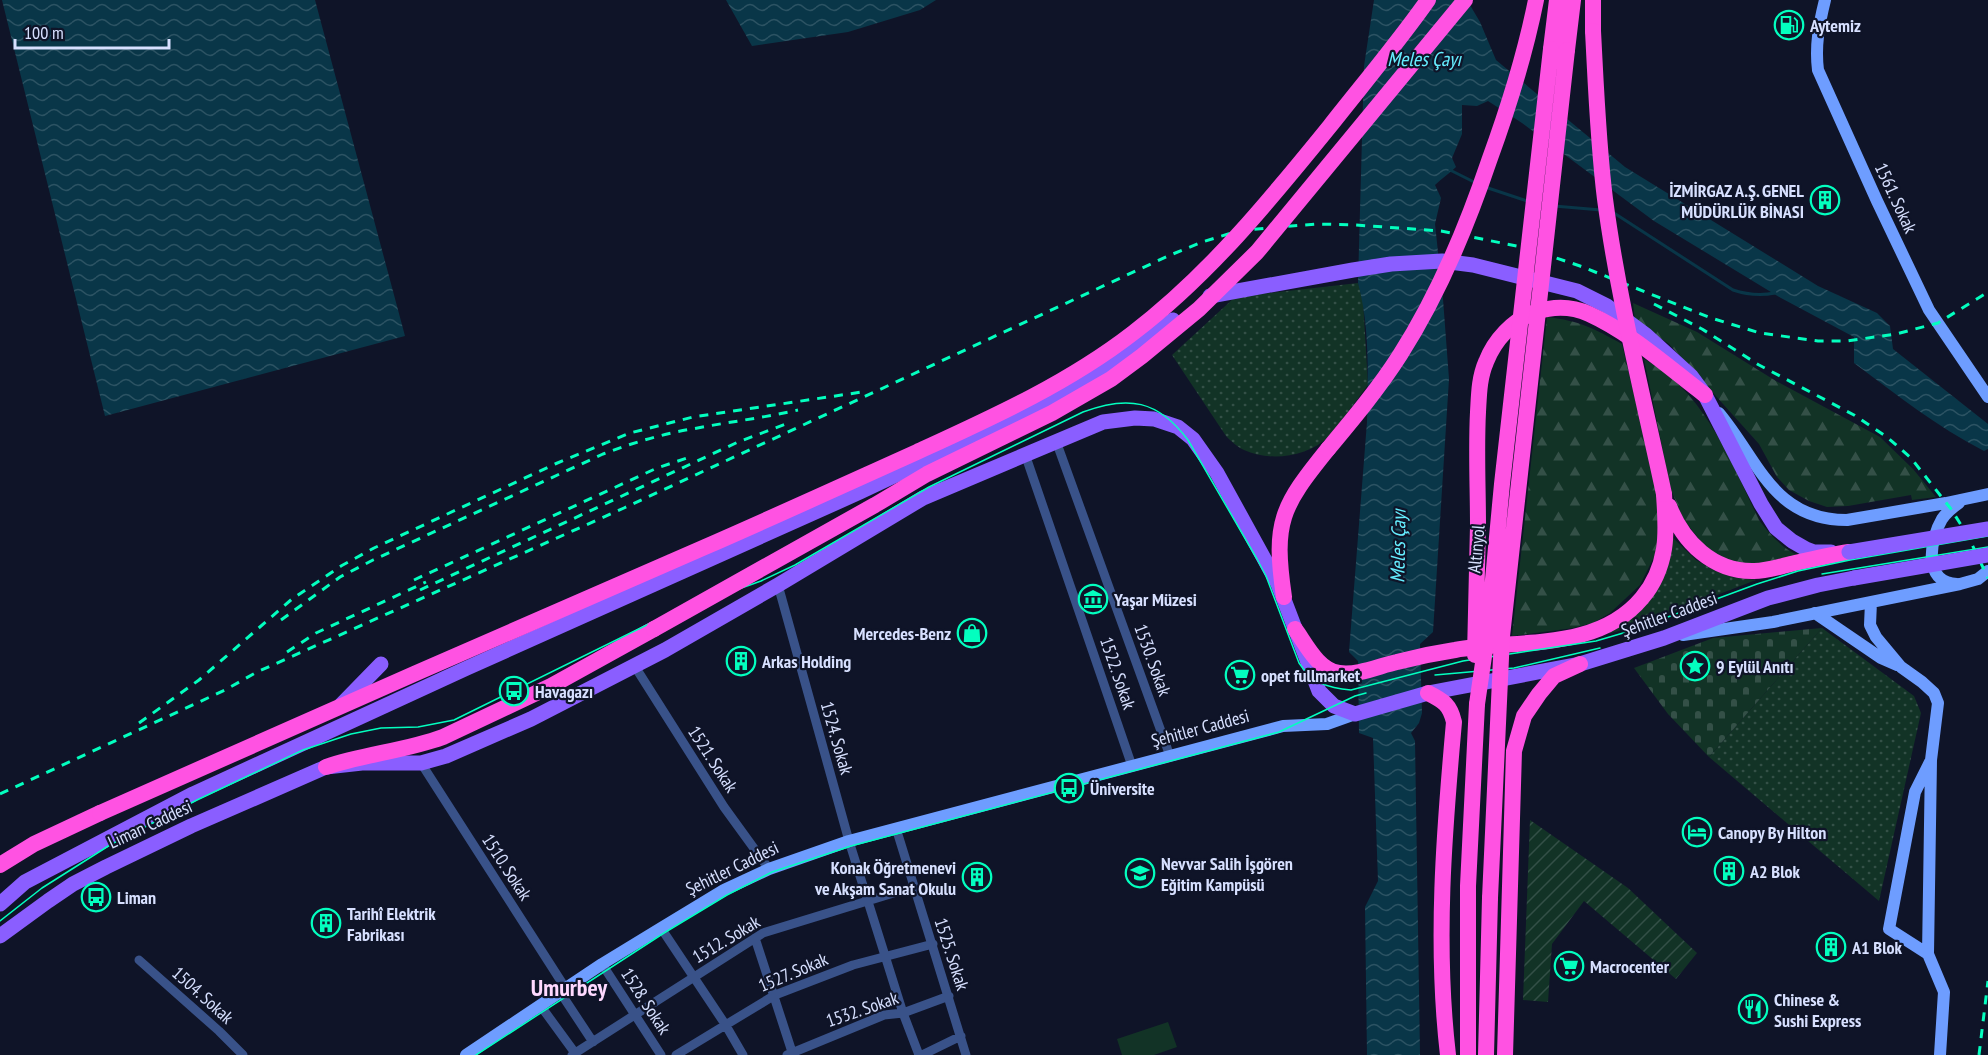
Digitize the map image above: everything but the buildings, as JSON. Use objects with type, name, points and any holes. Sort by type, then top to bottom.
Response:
[{"type":"highway","points":[[0,865],[34,844],[100,813],[794,508],[971,427],[1021,403],[1070,375],[1133,333],[1192,283],[1216,259],[1286,180],[1403,36],[1428,0]]},
{"type":"highway","points":[[326,767],[346,760],[427,743],[513,705],[585,668],[927,474],[1052,413],[1126,368],[1199,309],[1257,252],[1465,0]]},
{"type":"highway","points":[[1284,597],[1279,562],[1280,526],[1288,504],[1304,479],[1400,356],[1440,286],[1471,212],[1498,137],[1519,69],[1536,0]]},
{"type":"highway","points":[[1557,0],[1559,49]]},
{"type":"highway","points":[[1559,49],[1573,0]]},
{"type":"highway","points":[[1295,629],[1316,659],[1340,674],[1464,648],[1561,639],[1604,628],[1621,618],[1646,593],[1660,565],[1666,527],[1664,494],[1610,228],[1601,157],[1593,0]]},
{"type":"highway","name":"Altınyol","points":[[1468,1055],[1468,886],[1477,704],[1489,622],[1502,484],[1559,49]]},
{"type":"highway","name":"Altınyol","points":[[1486,1055],[1490,898],[1502,636],[1559,49]]},
{"type":"highway","points":[[1477,704],[1475,669],[1477,432],[1480,388],[1485,364],[1493,346],[1508,330],[1528,315],[1548,308],[1562,307],[1588,314],[1659,359],[1705,395]]},
{"type":"highway","points":[[1664,494],[1680,529],[1695,548],[1707,558],[1737,570],[1766,570],[1849,552]]},
{"type":"highway","points":[[1506,1055],[1514,751],[1524,716],[1539,694],[1554,676],[1580,664]]},
{"type":"highway","points":[[1428,693],[1446,702],[1452,710],[1454,722],[1445,824],[1441,923],[1444,1021],[1448,1055]]},
{"type":"main road","points":[[0,904],[25,882],[186,797],[860,492],[998,427],[1114,364],[1194,304],[1220,293],[1391,264],[1442,261],[1515,274],[1577,291],[1607,306],[1646,335],[1691,376],[1705,395],[1761,504],[1776,528],[1792,541],[1806,549],[1849,552],[1988,529]]},
{"type":"main road","name":"Liman Caddesi","points":[[0,936],[56,895],[106,867],[191,826],[326,767],[362,763],[422,763],[446,756],[531,719],[665,650],[923,498],[1102,422],[1135,418],[1154,420],[1178,427],[1193,439],[1217,473],[1272,572],[1284,597],[1319,691],[1334,706],[1355,714]]},
{"type":"main road","name":"Şehitler Caddesi","points":[[1355,714],[1428,693],[1580,664],[1664,638],[1768,598],[1818,585],[1988,555]]},
{"type":"main road","points":[[306,741],[381,664]]},
{"type":"street","name":"1561. Sokak","points":[[1825,0],[1817,37],[1818,70],[1929,310],[1988,396]]},
{"type":"street","points":[[1705,395],[1730,426],[1767,482],[1786,501],[1801,510],[1825,518],[1847,520],[1988,494]]},
{"type":"street","name":"1530. Sokak","points":[[1056,441],[1170,756]]},
{"type":"street","name":"1522. Sokak","points":[[1025,454],[1132,766]]},
{"type":"street","points":[[1960,584],[1947,583],[1940,578],[1932,564],[1931,550],[1936,532],[1943,518],[1966,499],[1976,499],[1988,506]]},
{"type":"street","points":[[1664,638],[1773,622],[1960,584],[1978,579],[1988,571]]},
{"type":"street","name":"1524. Sokak","points":[[778,585],[849,841],[903,1013],[921,1055]]},
{"type":"street","points":[[1871,602],[1870,625],[1876,637],[1901,667]]},
{"type":"street","points":[[1815,613],[1881,658],[1901,667],[1922,682],[1934,693],[1938,703],[1931,760],[1928,954],[1944,992],[1940,1055]]},
{"type":"street","name":"1521. Sokak","points":[[634,665],[724,807],[769,869]]},
{"type":"street","name":"Şehitler Caddesi","points":[[466,1055],[602,964],[724,890],[769,869],[849,841],[896,828],[1283,726],[1327,724],[1355,714]]},
{"type":"street","points":[[1928,954],[1889,929],[1915,792],[1931,760]]},
{"type":"street","name":"1510. Sokak","points":[[422,763],[593,1042]]},
{"type":"street","name":"1525. Sokak","points":[[896,828],[966,1055]]},
{"type":"street","name":"1512. Sokak","points":[[580,1053],[593,1042],[763,933],[913,887]]},
{"type":"street","points":[[661,928],[743,1055]]},
{"type":"street","points":[[755,938],[775,995],[791,1054]]},
{"type":"street","name":"1527. Sokak","points":[[676,1055],[775,995],[854,965],[933,944]]},
{"type":"street","name":"1504. Sokak","points":[[139,960],[243,1055]]},
{"type":"street","name":"1528. Sokak","points":[[602,964],[661,1055]]},
{"type":"street","name":"1532. Sokak","points":[[791,1054],[884,1015],[903,1013],[949,996]]},
{"type":"street","points":[[540,1005],[580,1053]]},
{"type":"street","points":[[921,1055],[961,1036]]},
{"type":"green space","points":[[1358,283],[1363,300],[1368,385],[1328,437],[1310,449],[1288,455],[1265,456],[1254,454],[1237,446],[1226,436],[1172,355],[1235,297]]},
{"type":"green space","points":[[1633,303],[1697,332],[1776,381],[1880,437],[1913,469],[1936,497],[1912,500],[1911,495],[1848,506],[1827,507],[1809,501],[1789,490],[1777,477],[1759,444],[1669,344],[1635,321]]},
{"type":"green space","points":[[1547,317],[1586,326],[1622,344],[1660,505],[1657,551],[1640,585],[1610,613],[1593,623],[1512,636]]},
{"type":"green space","points":[[1644,359],[1665,372],[1699,408],[1714,429],[1759,520],[1778,542],[1801,557],[1760,566],[1736,564],[1718,556],[1703,544],[1684,520],[1671,490]]},
{"type":"green space","points":[[1672,537],[1696,560],[1715,571],[1732,577],[1756,580],[1636,626],[1608,634],[1622,624]]},
{"type":"green space","points":[[1822,628],[1914,696],[1921,713],[1879,901],[1709,757]]},
{"type":"green space","points":[[1822,628],[1709,757],[1668,714],[1634,668],[1713,638]]},
{"type":"green space","points":[[1530,820],[1628,888],[1697,953],[1676,979],[1584,901],[1552,944],[1548,1002],[1523,1000]]},
{"type":"green space","points":[[1168,1022],[1177,1047],[1154,1055],[1122,1055],[1117,1039]]},
{"type":"water","points":[[2,0],[315,0],[405,336],[105,416]]},
{"type":"water","points":[[726,0],[936,0],[920,10],[848,32],[752,46]]},
{"type":"water","name":"Meles Çayı","points":[[1374,0],[1467,0],[1480,22],[1496,60],[1625,167],[1818,286],[1877,313],[1890,326],[1893,349],[1988,424],[1988,449],[1984,451],[1933,421],[1854,363],[1854,337],[1781,298],[1654,221],[1522,123],[1488,101],[1477,106],[1462,105],[1462,134],[1452,158],[1456,167],[1435,185],[1441,198],[1435,224],[1449,379],[1433,632],[1420,644],[1422,713],[1419,723],[1411,733],[1415,741],[1420,1055],[1367,1055],[1365,907],[1378,881],[1373,738],[1359,733],[1358,661],[1349,652],[1367,422],[1368,369],[1365,317],[1358,283],[1364,66]]},
{"type":"waterway","points":[[1450,170],[1476,183]]},
{"type":"waterway","points":[[1485,187],[1527,201]]},
{"type":"waterway","points":[[1554,206],[1601,210]]},
{"type":"waterway","points":[[1614,213],[1733,290],[1754,294],[1775,293]]},
{"type":"tram line","points":[[0,921],[42,888],[110,845],[197,800],[303,750],[351,734],[381,728],[418,727],[454,720],[669,614],[761,581],[795,565],[929,487],[1083,412],[1114,404],[1128,403],[1153,409],[1165,416],[1188,440],[1266,576],[1299,663],[1315,680],[1343,689],[1351,690],[1463,661],[1596,641],[1798,571],[1988,536]]},
{"type":"tram line","points":[[1822,574],[1988,547]]},
{"type":"tram line","points":[[1435,675],[1514,668],[1600,648]]},
{"type":"tram line","points":[[476,1055],[664,933],[727,895],[772,872],[851,846],[1279,732],[1366,693]]},
{"type":"railway","points":[[0,794],[225,690],[257,672],[624,508],[1168,256],[1238,231],[1317,224],[1441,231],[1527,248],[1580,266],[1711,318],[1760,333],[1818,341],[1847,341],[1896,334],[1938,323],[1988,292]]},
{"type":"railway","points":[[1654,304],[1702,329],[1759,365],[1854,415],[1887,437],[1911,458],[1951,509],[1968,536],[1988,578]]},
{"type":"railway","points":[[139,723],[199,680],[292,599],[341,566],[374,548],[555,464],[630,433],[693,417],[862,392]]},
{"type":"railway","points":[[281,620],[340,577],[603,454],[670,433],[798,410]]},
{"type":"railway","points":[[420,590],[738,442],[786,424]]},
{"type":"railway","points":[[414,580],[657,468],[690,457]]},
{"type":"railway","points":[[287,652],[316,633],[426,582]]},
{"type":"railway","points":[[1979,1055],[1988,981]]},
{"type":"place","name":"Aytemiz","points":[[1789,25]]},
{"type":"place","name":"İZMİRGAZ A.Ş. GENEL MÜDÜRLÜK BİNASI","points":[[1825,200]]},
{"type":"place","name":"Yaşar Müzesi","points":[[1093,599]]},
{"type":"place","name":"Mercedes-Benz","points":[[972,633]]},
{"type":"place","name":"Arkas Holding","points":[[741,661]]},
{"type":"place","name":"9 Eylül Anıtı","points":[[1695,666]]},
{"type":"place","name":"opet fullmarket","points":[[1240,675]]},
{"type":"place","name":"Havagazı","points":[[514,691]]},
{"type":"place","name":"Üniversite","points":[[1069,788]]},
{"type":"place","name":"Canopy By Hilton","points":[[1697,832]]},
{"type":"place","name":"A2 Blok","points":[[1729,871]]},
{"type":"place","name":"Nevvar Salih İşgören Eğitim Kampüsü","points":[[1140,873]]},
{"type":"place","name":"Konak Öğretmenevi ve Akşam Sanat Okulu","points":[[977,877]]},
{"type":"place","name":"Liman","points":[[96,897]]},
{"type":"place","name":"Tarihî Elektrik Fabrikası","points":[[326,923]]},
{"type":"place","name":"A1 Blok","points":[[1831,947]]},
{"type":"place","name":"Macrocenter","points":[[1569,966]]},
{"type":"place","name":"Chinese & Sushi Express","points":[[1753,1009]]},
{"type":"district","name":"Umurbey","points":[[569,987]]}]
